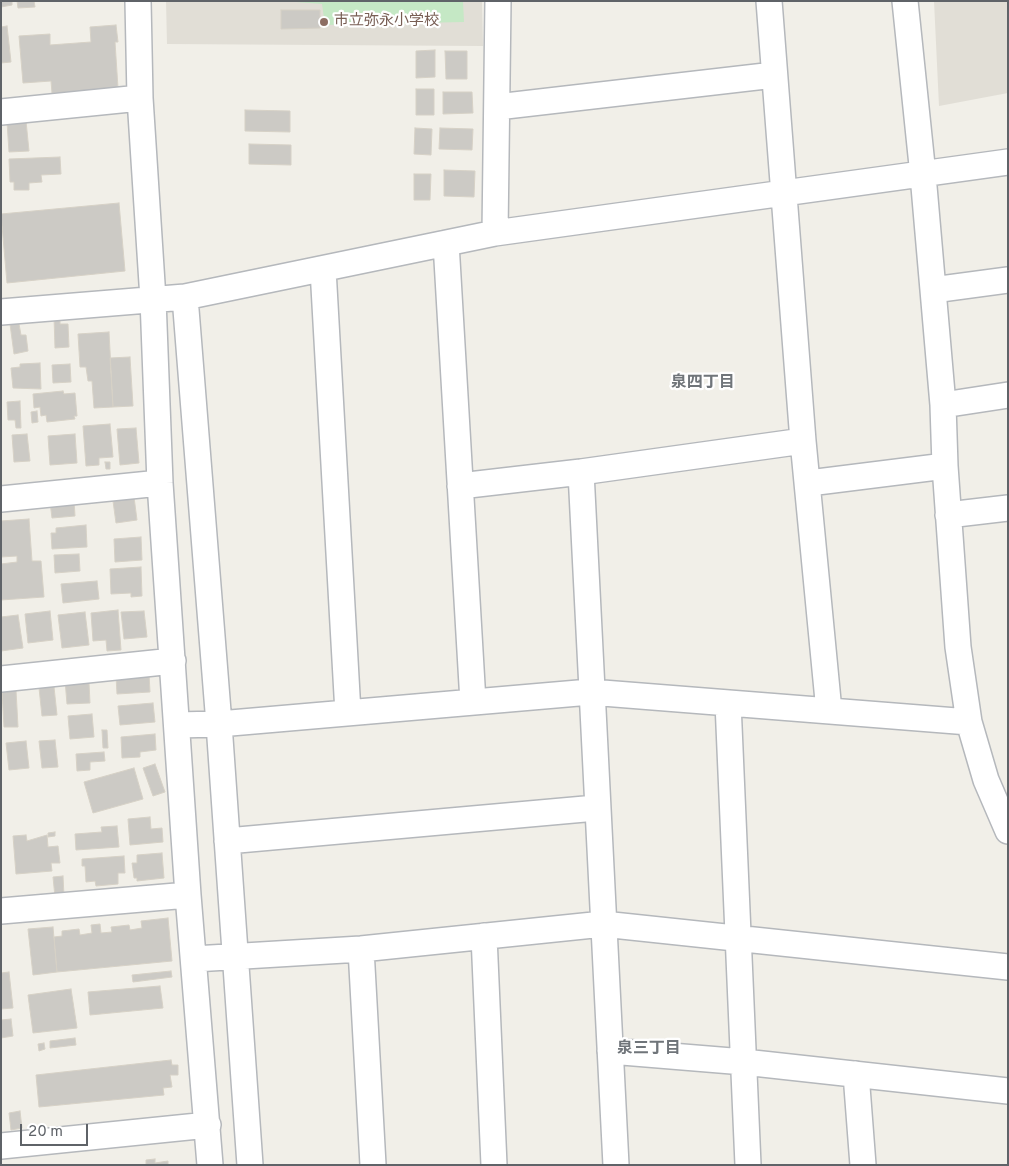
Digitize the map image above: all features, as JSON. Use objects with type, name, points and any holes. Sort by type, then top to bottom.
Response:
[{"type":"street","points":[[138,1],[140,98],[153,299],[160,483],[188,895],[210,1165]]},
{"type":"street","points":[[495,233],[498,1]]},
{"type":"street","points":[[769,1],[803,441],[809,483],[829,711]]},
{"type":"street","points":[[905,1],[933,290],[958,647],[969,722],[986,780],[1008,831]]},
{"type":"street","points":[[497,107],[774,75]]},
{"type":"street","points":[[1,112],[140,98]]},
{"type":"street","points":[[1,312],[186,297],[495,233],[1008,162]]},
{"type":"street","points":[[446,243],[473,702]]},
{"type":"street","points":[[323,269],[348,713]]},
{"type":"street","points":[[933,290],[1008,280]]},
{"type":"street","points":[[186,297],[219,724],[250,1165]]},
{"type":"street","points":[[942,405],[1008,395]]},
{"type":"street","points":[[460,486],[580,472],[803,441]]},
{"type":"street","points":[[809,483],[944,466]]},
{"type":"street","points":[[580,472],[616,1165]]},
{"type":"street","points":[[1,499],[160,483]]},
{"type":"street","points":[[948,514],[1008,508]]},
{"type":"street","points":[[1,679],[173,661]]},
{"type":"street","points":[[177,725],[219,724],[590,692],[969,722]]},
{"type":"street","points":[[728,703],[748,1165]]},
{"type":"street","points":[[227,841],[596,808]]},
{"type":"street","points":[[1,911],[188,895]]},
{"type":"street","points":[[194,958],[361,949],[602,924],[1008,967]]},
{"type":"street","points":[[484,936],[494,1165]]},
{"type":"street","points":[[361,949],[373,1165]]},
{"type":"street","points":[[610,1051],[744,1062],[1008,1092]]},
{"type":"street","points":[[856,1074],[863,1165]]},
{"type":"street","points":[[1,1146],[208,1125]]},
{"type":"shaded area","name":"市立弥永小学校","points":[[166,1],[482,1],[483,46],[167,44]]},
{"type":"shaded area","points":[[934,1],[1008,1],[1008,93],[939,106]]},
{"type":"green space","points":[[283,1],[463,1],[464,22],[325,25],[322,4]]},
{"type":"building","points":[[1,1],[12,1],[12,5],[1,7]]},
{"type":"building","points":[[17,1],[34,1],[35,7],[18,8]]},
{"type":"building","points":[[281,10],[320,10],[320,28],[281,29]]},
{"type":"building","points":[[116,25],[118,42],[115,42],[118,88],[52,93],[51,81],[23,83],[19,36],[50,34],[50,45],[91,42],[90,27]]},
{"type":"building","points":[[7,26],[11,62],[1,63],[1,27]]},
{"type":"building","points":[[435,50],[435,77],[416,78],[416,51]]},
{"type":"building","points":[[445,51],[467,51],[467,79],[446,79]]},
{"type":"building","points":[[416,89],[434,89],[434,115],[416,115]]},
{"type":"building","points":[[443,92],[472,92],[473,113],[443,114]]},
{"type":"building","points":[[245,110],[290,111],[290,132],[245,131]]},
{"type":"building","points":[[26,121],[29,151],[9,152],[7,122]]},
{"type":"building","points":[[415,128],[432,129],[431,155],[414,154]]},
{"type":"building","points":[[440,128],[473,129],[472,150],[439,149]]},
{"type":"building","points":[[249,144],[291,145],[291,165],[249,164]]},
{"type":"building","points":[[60,157],[61,174],[41,175],[42,182],[29,183],[29,190],[14,190],[14,182],[10,182],[9,159]]},
{"type":"building","points":[[444,170],[475,171],[474,197],[444,196]]},
{"type":"building","points":[[414,174],[431,174],[430,200],[414,200]]},
{"type":"building","points":[[119,203],[125,271],[7,283],[1,214]]},
{"type":"building","points":[[60,316],[60,324],[68,324],[69,347],[55,348],[54,317]]},
{"type":"building","points":[[10,324],[19,324],[21,335],[26,335],[28,351],[14,354]]},
{"type":"building","points":[[109,332],[113,407],[94,408],[92,381],[88,381],[86,367],[80,367],[78,334]]},
{"type":"building","points":[[130,357],[133,406],[113,407],[110,358]]},
{"type":"building","points":[[40,363],[41,389],[13,388],[11,368],[20,367],[20,364]]},
{"type":"building","points":[[70,364],[71,382],[53,383],[52,365]]},
{"type":"building","points":[[63,391],[64,394],[75,393],[77,416],[74,416],[75,419],[47,422],[46,415],[41,416],[40,407],[34,408],[33,394]]},
{"type":"building","points":[[20,401],[21,428],[16,428],[15,420],[8,420],[7,402]]},
{"type":"building","points":[[37,411],[38,422],[32,423],[31,412]]},
{"type":"building","points":[[110,424],[113,457],[99,458],[99,465],[86,466],[83,426]]},
{"type":"building","points":[[136,428],[139,463],[120,465],[117,429]]},
{"type":"building","points":[[27,434],[30,461],[14,462],[12,435]]},
{"type":"building","points":[[75,434],[77,463],[50,465],[48,436]]},
{"type":"building","points":[[105,462],[110,462],[110,469],[106,469]]},
{"type":"building","points":[[134,497],[137,520],[116,523],[113,501]]},
{"type":"building","points":[[74,500],[75,516],[52,518],[50,502]]},
{"type":"building","points":[[29,519],[32,561],[41,561],[44,597],[1,600],[1,564],[17,562],[17,556],[1,557],[1,521]]},
{"type":"building","points":[[86,525],[87,547],[52,549],[51,533],[56,533],[56,528]]},
{"type":"building","points":[[141,537],[142,560],[115,562],[114,539]]},
{"type":"building","points":[[79,554],[80,571],[55,573],[54,555]]},
{"type":"building","points":[[141,567],[142,596],[131,597],[131,593],[111,594],[110,569]]},
{"type":"building","points":[[97,581],[99,599],[63,603],[61,584]]},
{"type":"building","points":[[118,610],[121,650],[107,651],[106,640],[93,641],[91,613]]},
{"type":"building","points":[[50,611],[53,640],[28,643],[25,614]]},
{"type":"building","points":[[144,611],[147,637],[124,639],[121,612]]},
{"type":"building","points":[[85,612],[89,645],[62,648],[58,615]]},
{"type":"building","points":[[18,615],[23,648],[1,651],[1,617]]},
{"type":"building","points":[[149,674],[150,692],[117,694],[116,676]]},
{"type":"building","points":[[83,679],[83,683],[89,683],[90,703],[67,704],[65,680]]},
{"type":"building","points":[[54,687],[57,715],[42,716],[39,688]]},
{"type":"building","points":[[16,690],[18,727],[4,727],[2,691]]},
{"type":"building","points":[[153,703],[155,722],[120,725],[118,706]]},
{"type":"building","points":[[92,714],[94,737],[70,739],[68,716]]},
{"type":"building","points":[[102,730],[107,730],[108,748],[103,748]]},
{"type":"building","points":[[155,734],[156,750],[140,752],[140,757],[122,758],[121,737]]},
{"type":"building","points":[[55,740],[58,767],[42,768],[39,741]]},
{"type":"building","points":[[26,741],[29,768],[9,770],[6,743]]},
{"type":"building","points":[[104,752],[105,761],[90,762],[90,770],[77,771],[76,754]]},
{"type":"building","points":[[155,764],[165,792],[153,796],[143,768]]},
{"type":"building","points":[[134,768],[143,799],[93,813],[84,782]]},
{"type":"building","points":[[150,817],[151,829],[162,828],[163,842],[130,845],[128,819]]},
{"type":"building","points":[[117,826],[119,847],[76,850],[75,834],[102,832],[101,827]]},
{"type":"building","points":[[55,832],[55,836],[48,837],[48,833]]},
{"type":"building","points":[[26,835],[27,841],[47,835],[48,847],[58,846],[60,863],[51,863],[52,871],[16,874],[13,836]]},
{"type":"building","points":[[162,853],[164,878],[137,881],[137,878],[134,878],[132,863],[137,863],[137,855]]},
{"type":"building","points":[[124,856],[125,873],[118,873],[118,884],[96,886],[95,881],[86,882],[85,866],[82,866],[82,859]]},
{"type":"building","points":[[63,876],[64,896],[55,897],[53,877]]},
{"type":"building","points":[[168,918],[172,961],[57,972],[54,937],[62,936],[62,931],[79,929],[80,935],[92,933],[91,925],[100,924],[101,933],[112,932],[111,927],[129,925],[130,930],[142,928],[141,921]]},
{"type":"building","points":[[53,927],[57,972],[33,975],[28,929]]},
{"type":"building","points":[[171,971],[172,977],[133,982],[132,975]]},
{"type":"building","points":[[9,972],[13,1008],[1,1009],[1,973]]},
{"type":"building","points":[[160,986],[163,1008],[90,1015],[88,992]]},
{"type":"building","points":[[71,989],[77,1028],[33,1033],[28,995]]},
{"type":"building","points":[[11,1019],[13,1036],[1,1038],[1,1020]]},
{"type":"building","points":[[75,1038],[76,1045],[50,1048],[50,1041]]},
{"type":"building","points":[[44,1043],[45,1049],[39,1051],[38,1044]]},
{"type":"building","points":[[171,1060],[172,1065],[178,1065],[178,1075],[170,1075],[172,1087],[163,1088],[164,1095],[39,1107],[36,1075]]},
{"type":"building","points":[[20,1111],[22,1128],[11,1130],[9,1113]]},
{"type":"building","points":[[155,1159],[155,1163],[168,1161],[168,1165],[146,1165],[146,1160]]},
{"type":"place","name":"市立弥永小学校","points":[[324,22]]},
{"type":"district","name":"泉四丁目","points":[[703,384]]},
{"type":"district","name":"泉三丁目","points":[[649,1050]]}]
